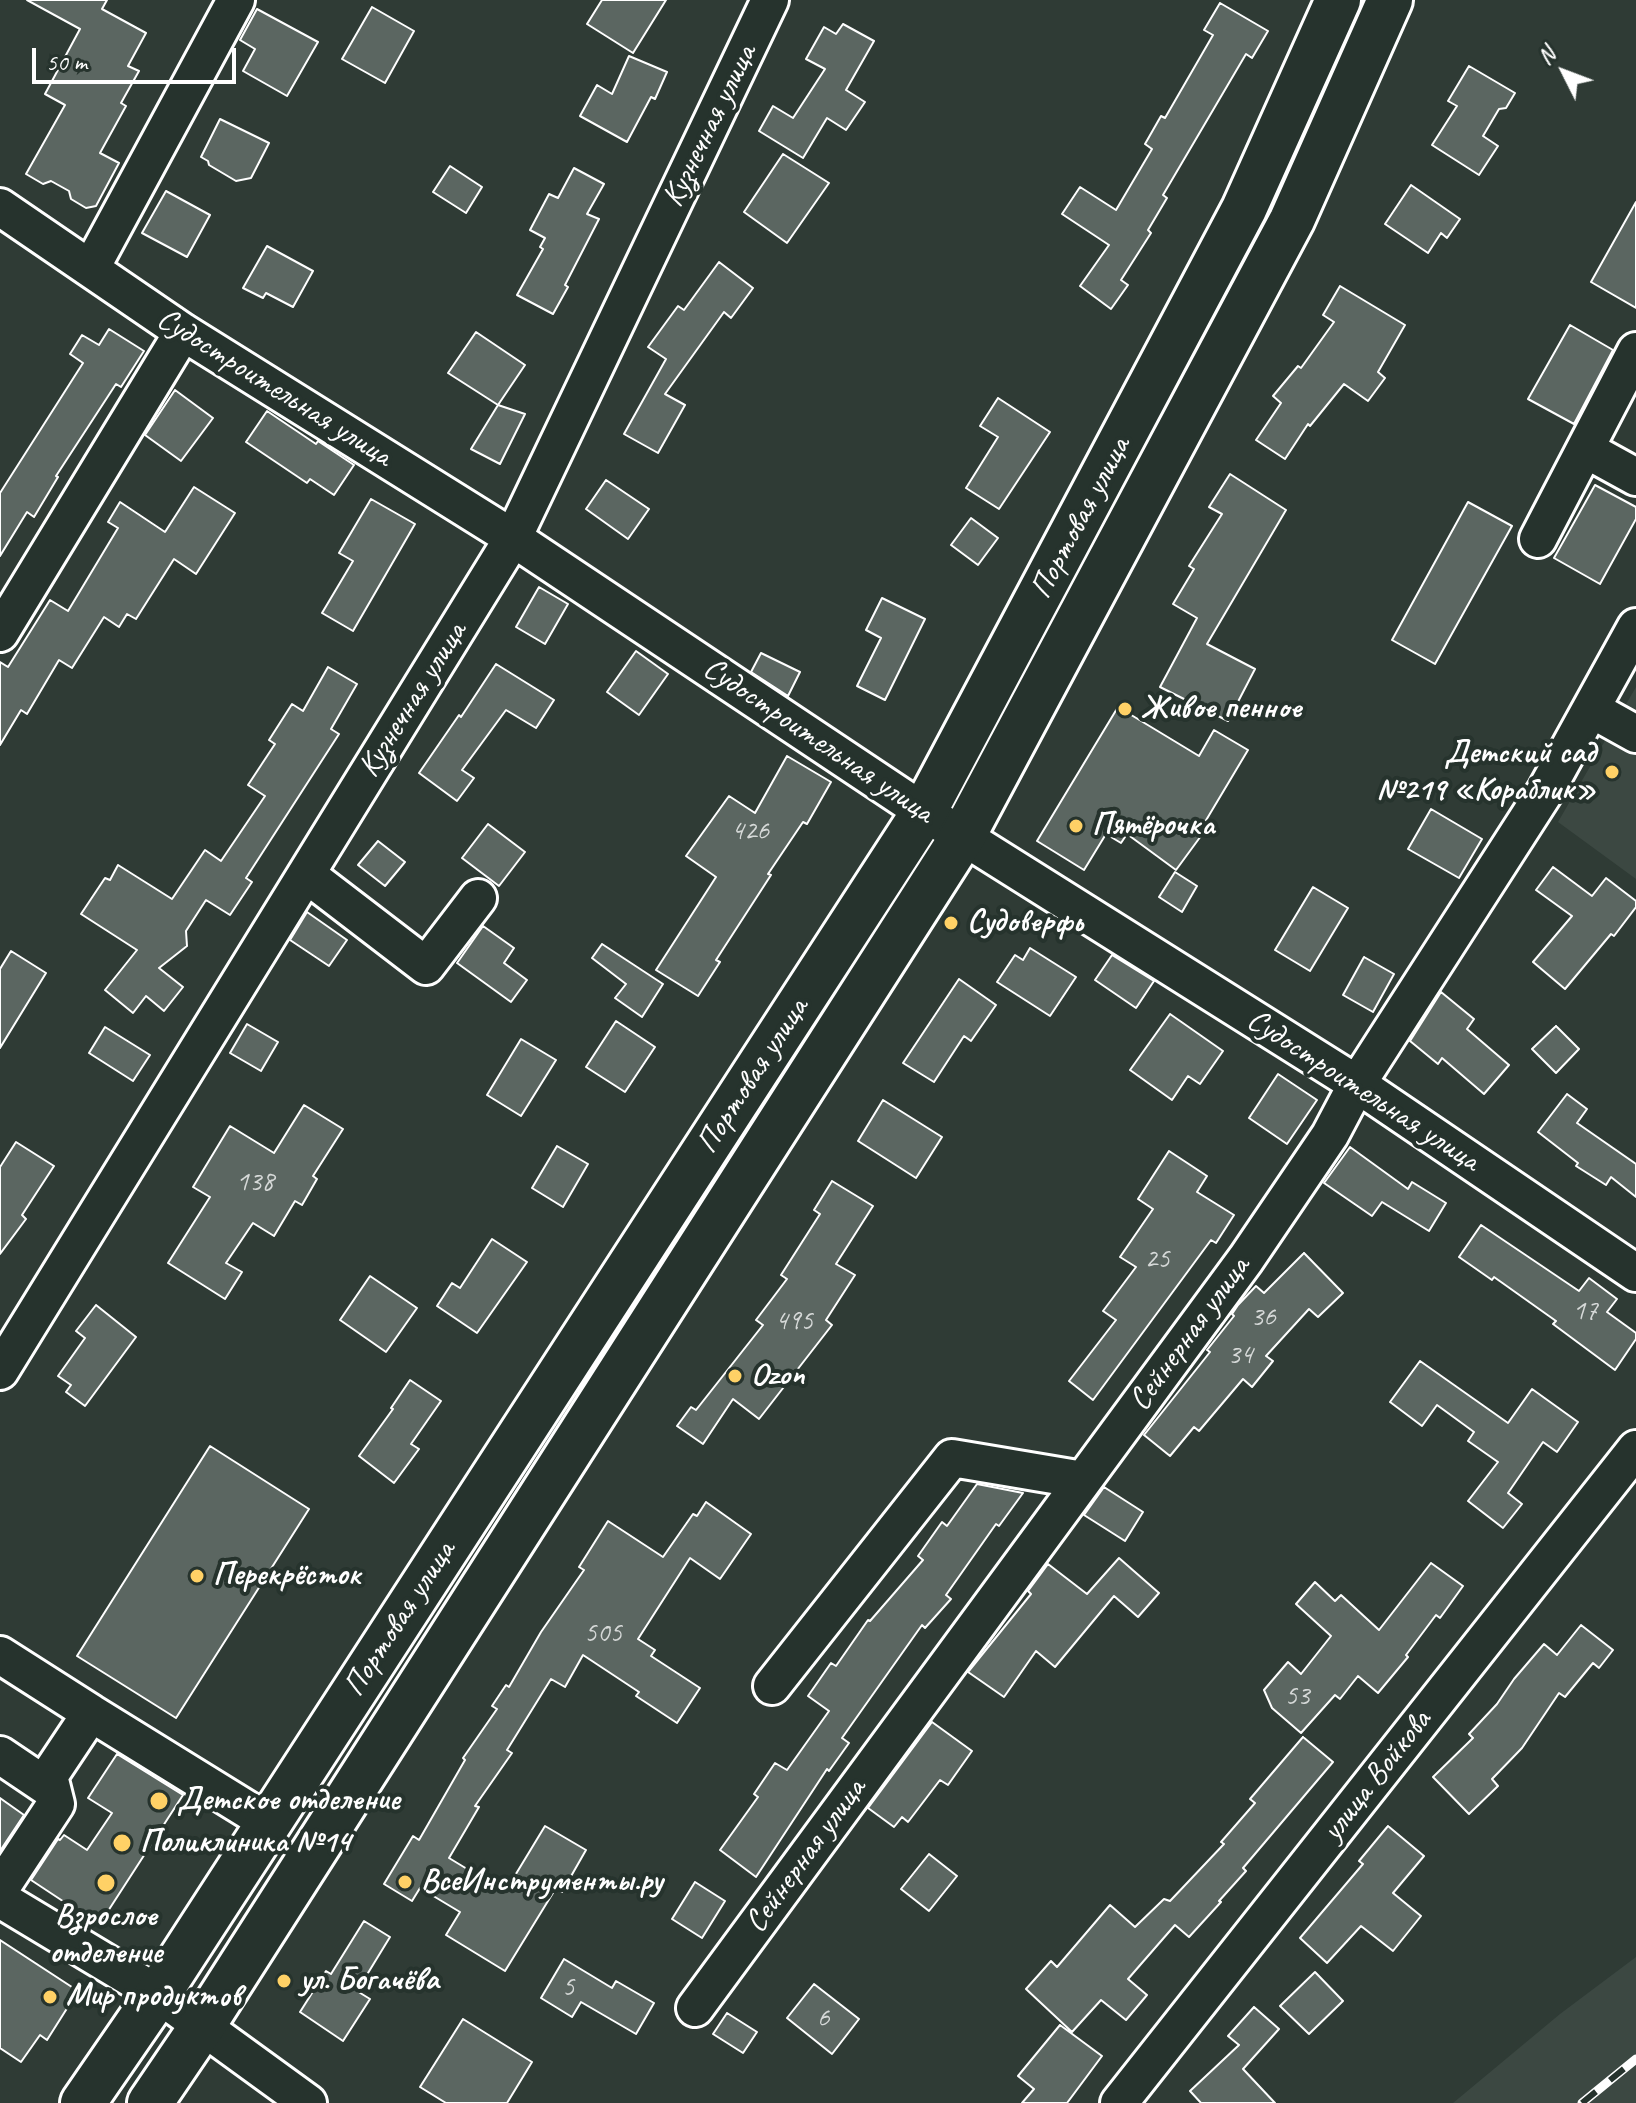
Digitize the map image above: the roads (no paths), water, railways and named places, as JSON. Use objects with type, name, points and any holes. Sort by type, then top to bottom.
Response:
[{"type":"main road","name":"Портовая улица","points":[[83,2103],[158,1994],[924,812],[1244,209],[1338,0]]},
{"type":"main road","name":"Портовая улица","points":[[150,2103],[203,2025],[963,836],[1292,220],[1390,0]]},
{"type":"street","points":[[91,268],[236,0]]},
{"type":"street","name":"Кузнечная улица","points":[[0,1371],[513,538],[770,0]]},
{"type":"street","name":"Судостроительная улица","points":[[0,207],[183,332],[513,538],[924,812],[1357,1084],[1636,1273]]},
{"type":"street","points":[[0,633],[183,332]]},
{"type":"street","points":[[1538,539],[1636,351]]},
{"type":"street","points":[[1585,449],[1636,477]]},
{"type":"street","name":"Сейнерная улица","points":[[695,2008],[1246,1259],[1330,1135],[1357,1084],[1546,790],[1636,627]]},
{"type":"street","points":[[1591,709],[1636,734]]},
{"type":"street","points":[[306,874],[426,966],[478,898]]},
{"type":"street","name":"улица Войкова","points":[[1119,2103],[1636,1449]]},
{"type":"street","points":[[772,1686],[952,1458],[1083,1480]]},
{"type":"street","points":[[0,1655],[269,1823]]},
{"type":"street","points":[[0,1889],[56,1804],[49,1776],[91,1713]]},
{"type":"street","points":[[0,1755],[52,1790]]},
{"type":"street","points":[[0,1899],[158,1994],[308,2103]]},
{"type":"railway","points":[[1582,2103],[1636,2059]]},
{"type":"place","name":"Живое пенное","points":[[1125,709]]},
{"type":"place","name":"Детский сад №219 «Кораблик»","points":[[1612,772]]},
{"type":"place","name":"Пятёрочка","points":[[1076,826]]},
{"type":"place","name":"Судоверфь","points":[[951,923]]},
{"type":"place","name":"Ozon","points":[[735,1376]]},
{"type":"place","name":"Перекрёсток","points":[[197,1576]]},
{"type":"place","name":"Детское отделение","points":[[159,1801]]},
{"type":"place","name":"Поликлиника №14","points":[[122,1843]]},
{"type":"place","name":"ВсеИнструменты.ру","points":[[405,1882]]},
{"type":"place","name":"Взрослое отделение","points":[[106,1883]]},
{"type":"place","name":"ул. Богачёва","points":[[284,1981]]},
{"type":"place","name":"Мир продуктов","points":[[50,1997]]}]
